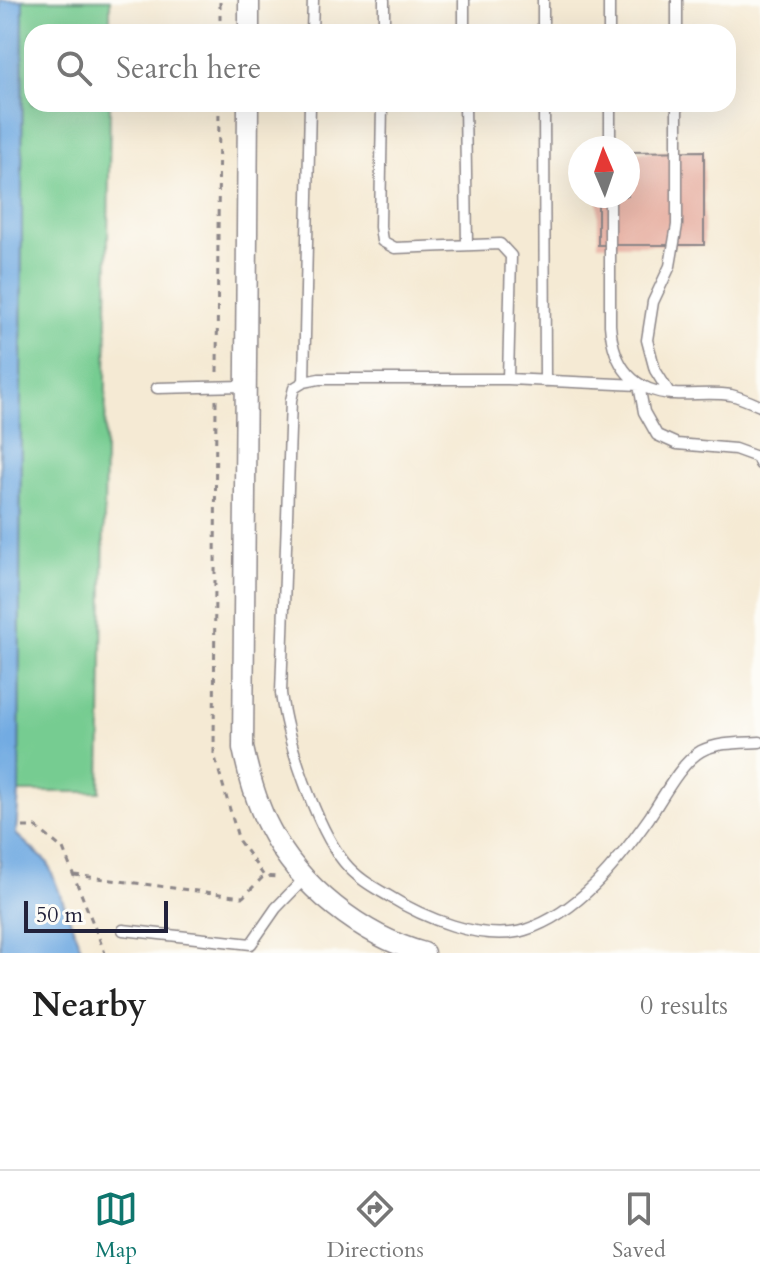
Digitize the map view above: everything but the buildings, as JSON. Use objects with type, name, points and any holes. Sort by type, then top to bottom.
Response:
[{"type":"street","points":[[249,0],[249,24]]},
{"type":"street","points":[[248,112],[243,748],[258,805],[286,857],[332,903],[359,923],[424,953]]},
{"type":"lane","points":[[312,24],[313,0]]},
{"type":"lane","points":[[384,0],[384,24]]},
{"type":"lane","points":[[464,0],[464,24]]},
{"type":"lane","points":[[543,0],[543,24]]},
{"type":"lane","points":[[609,0],[609,24]]},
{"type":"lane","points":[[677,0],[677,24]]},
{"type":"lane","points":[[304,382],[310,112]]},
{"type":"lane","points":[[382,112],[382,241],[395,248],[500,244],[511,256],[508,379]]},
{"type":"lane","points":[[465,112],[467,244]]},
{"type":"lane","points":[[544,112],[545,381]]},
{"type":"lane","points":[[610,112],[610,136]]},
{"type":"lane","points":[[670,394],[655,370],[647,340],[653,302],[670,266],[677,225],[677,112]]},
{"type":"lane","points":[[610,208],[612,344],[619,365],[639,385],[644,412],[657,435],[677,444],[735,449],[757,457],[760,464]]},
{"type":"lane","points":[[758,404],[732,395],[670,394],[639,385],[508,379],[319,379],[294,388],[291,400],[281,693],[284,718],[295,754],[329,839],[344,862],[362,880],[398,902],[440,922],[486,932],[522,931],[552,919],[606,872],[631,843],[693,757],[714,746],[760,742]]},
{"type":"lane","points":[[157,388],[244,386]]},
{"type":"lane","points":[[123,930],[251,944],[276,908],[306,877]]},
{"type":"path","points":[[220,0],[220,24]]},
{"type":"path","points":[[219,112],[214,754],[239,841],[264,876]]},
{"type":"path","points":[[23,827],[36,827],[63,849],[105,953]]},
{"type":"path","points":[[74,875],[243,897],[264,876],[306,877]]},
{"type":"green space","points":[[23,0],[110,0],[110,24],[24,24],[24,112],[110,112],[100,792],[19,792]]},
{"type":"water","points":[[0,0],[23,0],[19,792],[16,834],[48,863],[83,953],[0,953]]}]
